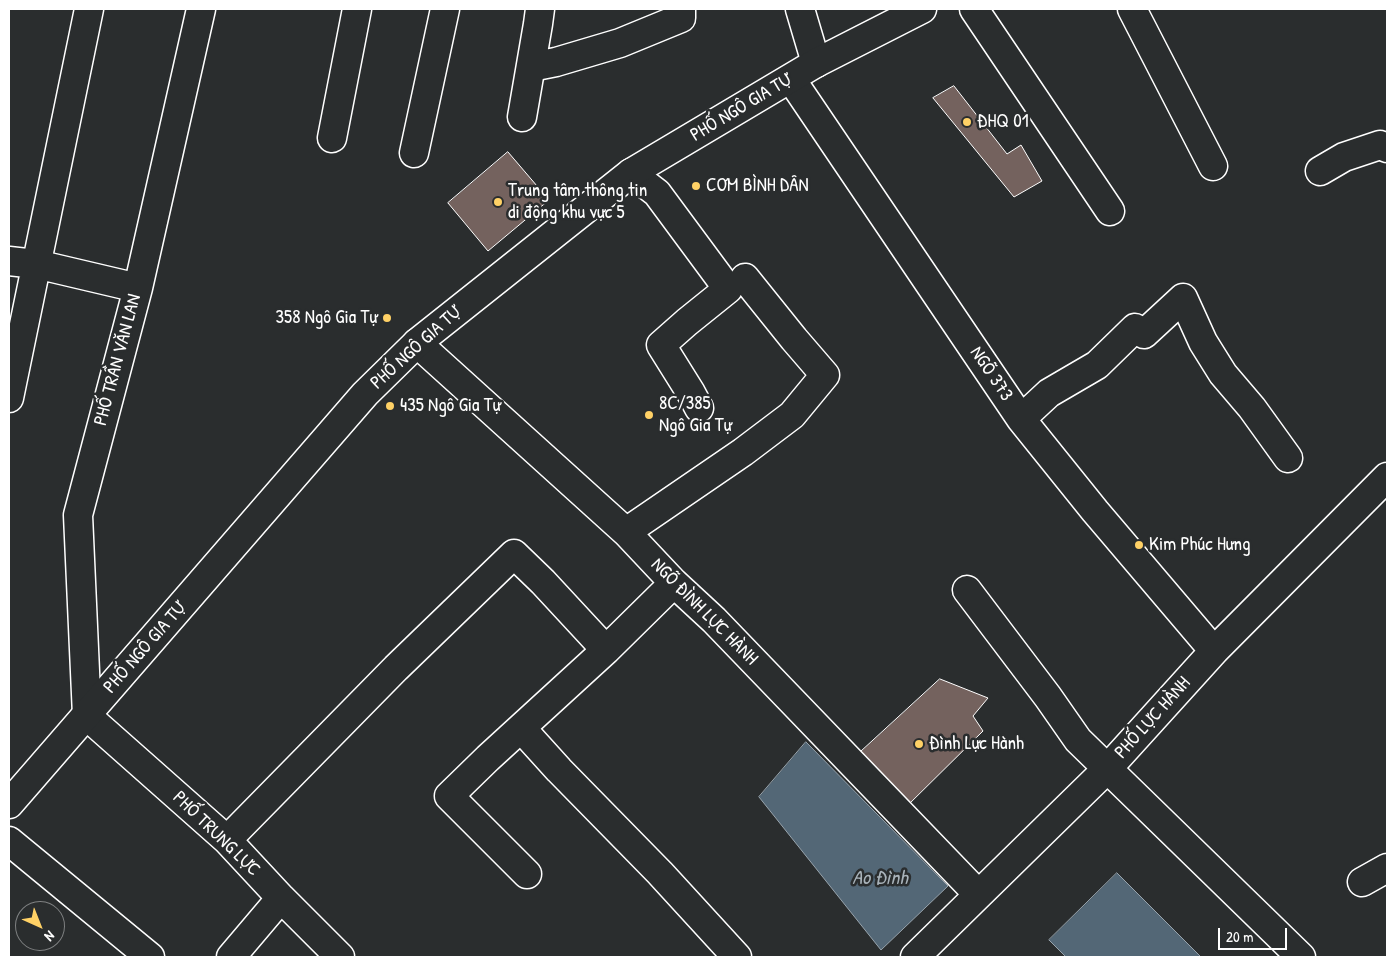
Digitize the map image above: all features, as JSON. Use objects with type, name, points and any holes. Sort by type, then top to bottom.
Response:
[{"type":"street","points":[[9,398],[89,9]]},
{"type":"street","name":"PHỐ TRẦN VĂN LAN","points":[[87,716],[78,515],[138,288],[201,9]]},
{"type":"street","points":[[332,138],[358,9]]},
{"type":"street","points":[[414,153],[445,9]]},
{"type":"street","points":[[522,117],[540,9]]},
{"type":"street","points":[[531,67],[556,62],[620,43],[681,18],[681,9]]},
{"type":"street","points":[[800,9],[816,63]]},
{"type":"street","name":"PHỐ NGÔ GIA TỰ","points":[[9,804],[365,394],[417,343],[631,173],[816,63],[922,9]]},
{"type":"street","points":[[974,9],[1110,212]]},
{"type":"street","points":[[1132,9],[1213,166]]},
{"type":"street","name":"NGÕ 373","points":[[791,79],[1021,419],[1095,511],[1214,651]]},
{"type":"street","points":[[1320,171],[1344,157],[1380,144],[1387,148]]},
{"type":"street","points":[[631,173],[657,193],[728,289],[661,346],[699,408]]},
{"type":"street","points":[[9,262],[36,264],[138,288]]},
{"type":"street","points":[[626,532],[743,452],[792,415],[825,375],[746,278]]},
{"type":"street","points":[[1021,419],[1049,393],[1097,365],[1135,328],[1144,334],[1183,298],[1203,342],[1223,374],[1252,408],[1288,458]]},
{"type":"street","name":"NGÕ ĐÌNH LỰC HÀNH","points":[[417,343],[626,532],[674,583],[714,620],[978,894]]},
{"type":"street","name":"PHỐ LỰC HÀNH","points":[[915,957],[1108,768],[1214,651],[1387,479]]},
{"type":"street","points":[[227,840],[396,668],[514,554],[543,582],[606,650]]},
{"type":"street","points":[[527,874],[449,796],[606,650],[674,583]]},
{"type":"street","points":[[967,590],[1078,740],[1301,957]]},
{"type":"street","name":"PHỐ TRUNG LỰC","points":[[87,716],[227,840],[340,957]]},
{"type":"street","points":[[521,728],[559,770],[660,873],[737,957]]},
{"type":"street","points":[[9,841],[150,957]]},
{"type":"street","points":[[1362,882],[1387,868]]},
{"type":"street","points":[[231,957],[281,898]]},
{"type":"water","name":"Ao Đình","points":[[806,742],[948,886],[881,950],[759,797]]},
{"type":"water","points":[[1117,873],[1201,957],[1066,957],[1049,940]]},
{"type":"building","name":"ĐHQ 01","points":[[954,86],[1007,154],[1021,145],[1042,181],[1014,197],[933,98]]},
{"type":"building","name":"Trung tâm thông tin di động khu vực 5","points":[[508,152],[549,200],[488,251],[448,203]]},
{"type":"building","name":"Đình Lực Hành","points":[[940,679],[988,698],[973,716],[983,731],[904,809],[854,758]]},
{"type":"place","name":"ĐHQ 01","points":[[967,122]]},
{"type":"place","name":"CƠM BÌNH DÂN","points":[[696,186]]},
{"type":"place","name":"Trung tâm thông tin di động khu vực 5","points":[[498,202]]},
{"type":"place","name":"358 Ngô Gia Tự","points":[[387,318]]},
{"type":"place","name":"435 Ngô Gia Tự","points":[[390,406]]},
{"type":"place","name":"8C/385 Ngô Gia Tự","points":[[649,415]]},
{"type":"place","name":"Kim Phúc Hưng","points":[[1139,545]]},
{"type":"place","name":"Đình Lực Hành","points":[[919,744]]}]
